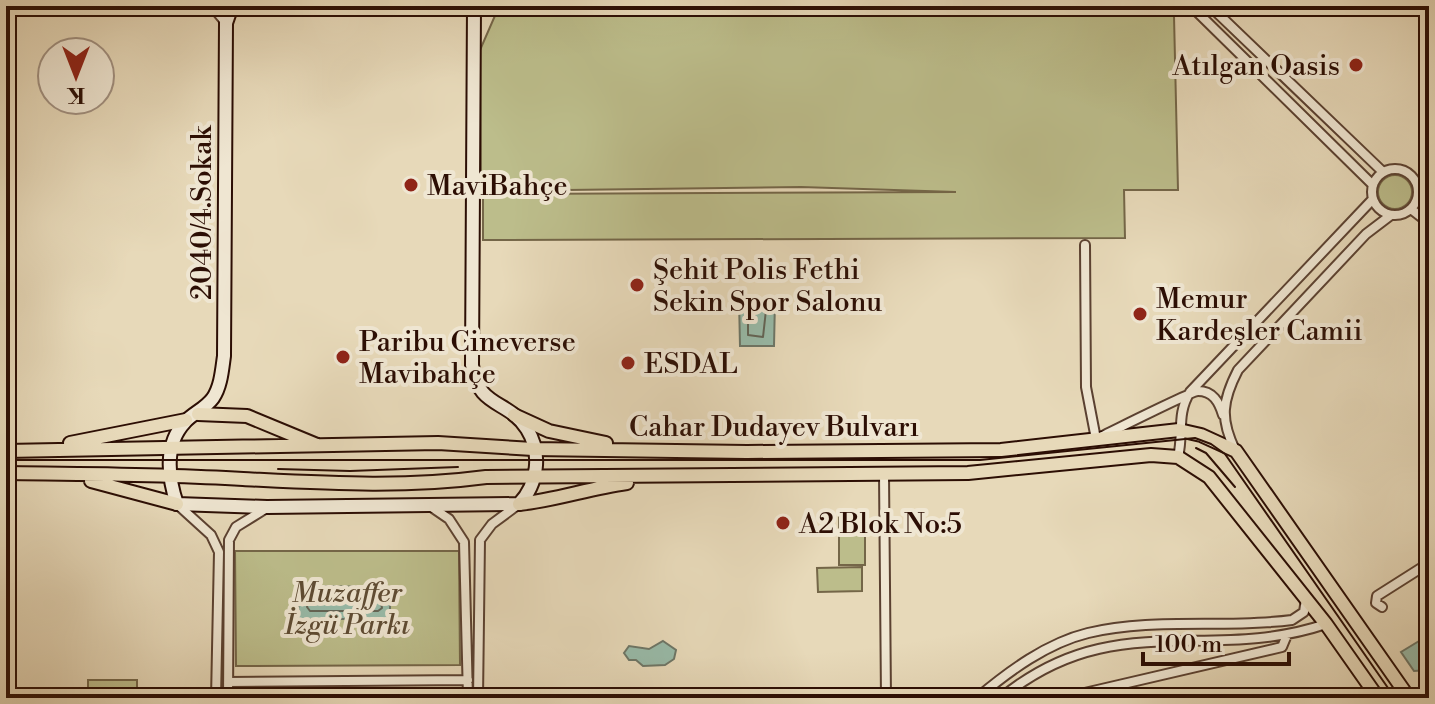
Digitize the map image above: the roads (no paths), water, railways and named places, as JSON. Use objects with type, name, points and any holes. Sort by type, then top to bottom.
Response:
[{"type":"main road","points":[[198,414],[247,416],[319,447]]},
{"type":"main road","points":[[514,415],[585,440],[653,450]]},
{"type":"main road","points":[[7,451],[104,439],[186,420]]},
{"type":"main road","name":"Cahar Dudayev Bulvarı","points":[[7,451],[438,443],[533,449],[1001,450],[1179,430],[1201,435],[1236,451]]},
{"type":"main road","points":[[1236,451],[1409,698]]},
{"type":"main road","name":"Cahar Dudayev Bulvarı","points":[[7,473],[170,476],[360,485],[535,477],[968,473],[1151,455],[1178,457]]},
{"type":"main road","points":[[1178,457],[1209,477],[1326,624],[1378,698]]},
{"type":"main road","points":[[7,473],[105,482],[177,504]]},
{"type":"main road","points":[[519,504],[558,500],[603,486],[686,476]]},
{"type":"street","points":[[212,6],[226,23]]},
{"type":"street","name":"2040/4.Sokak","points":[[198,414],[214,394],[224,356],[226,23],[232,6]]},
{"type":"street","points":[[474,6],[472,365],[474,378],[485,397],[514,415],[527,429],[533,449],[535,477],[529,494],[492,524],[480,540],[478,698]]},
{"type":"street","points":[[474,21],[482,6]]},
{"type":"street","points":[[1191,6],[1373,185]]},
{"type":"street","points":[[1210,6],[1383,172]]},
{"type":"street","points":[[1223,415],[1225,395],[1238,370],[1366,234],[1391,215],[1411,209],[1418,196],[1416,181],[1398,168],[1383,172],[1373,185],[1373,199],[1380,209],[1391,215]]},
{"type":"street","points":[[1178,457],[1180,407],[1190,392],[1373,199]]},
{"type":"street","points":[[1411,209],[1429,223]]},
{"type":"street","points":[[1085,245],[1086,387],[1096,439],[1172,405],[1190,392],[1201,391],[1214,396],[1236,451]]},
{"type":"street","points":[[198,414],[186,420],[172,448],[170,476],[177,504],[211,535],[219,552],[216,698]]},
{"type":"street","points":[[884,474],[886,698]]},
{"type":"street","points":[[177,504],[267,507],[519,504]]},
{"type":"street","points":[[429,505],[449,519],[464,542],[468,698]]},
{"type":"street","points":[[228,698],[229,540],[236,527],[267,507]]},
{"type":"street","points":[[1382,607],[1376,603],[1377,596],[1429,563]]},
{"type":"street","points":[[977,698],[1004,675],[1048,648],[1087,633],[1292,620],[1304,612],[1306,599]]},
{"type":"street","points":[[1001,698],[1031,674],[1070,655],[1119,643],[1287,635],[1326,624]]},
{"type":"street","points":[[1063,698],[1282,647],[1287,635]]},
{"type":"street","points":[[228,682],[468,680]]},
{"type":"water","points":[[739,299],[775,300],[774,346],[740,346]]},
{"type":"water","points":[[299,586],[390,587],[390,619],[298,619]]},
{"type":"water","points":[[1429,635],[1429,670],[1414,671],[1401,652]]},
{"type":"water","points":[[663,641],[676,650],[674,659],[665,665],[643,666],[636,660],[629,660],[624,653],[629,646],[649,649]]},
{"type":"tram line","points":[[6,460],[980,460],[1195,438],[1225,454],[1395,698]]},
{"type":"tram line","points":[[1196,448],[1206,453],[1235,487]]},
{"type":"tram line","points":[[278,469],[350,471],[458,467]]},
{"type":"place","name":"Atılgan Oasis","points":[[1356,65]]},
{"type":"place","name":"MaviBahçe","points":[[411,185]]},
{"type":"place","name":"Şehit Polis Fethi Sekin Spor Salonu","points":[[637,285]]},
{"type":"place","name":"Memur Kardeşler Camii","points":[[1140,314]]},
{"type":"place","name":"Paribu Cineverse Mavibahçe","points":[[343,357]]},
{"type":"place","name":"ESDAL","points":[[628,363]]},
{"type":"place","name":"A2 Blok No:5","points":[[783,523]]},
{"type":"park label","name":"Muzaffer İzgü Parkı","points":[[347,608]]}]
